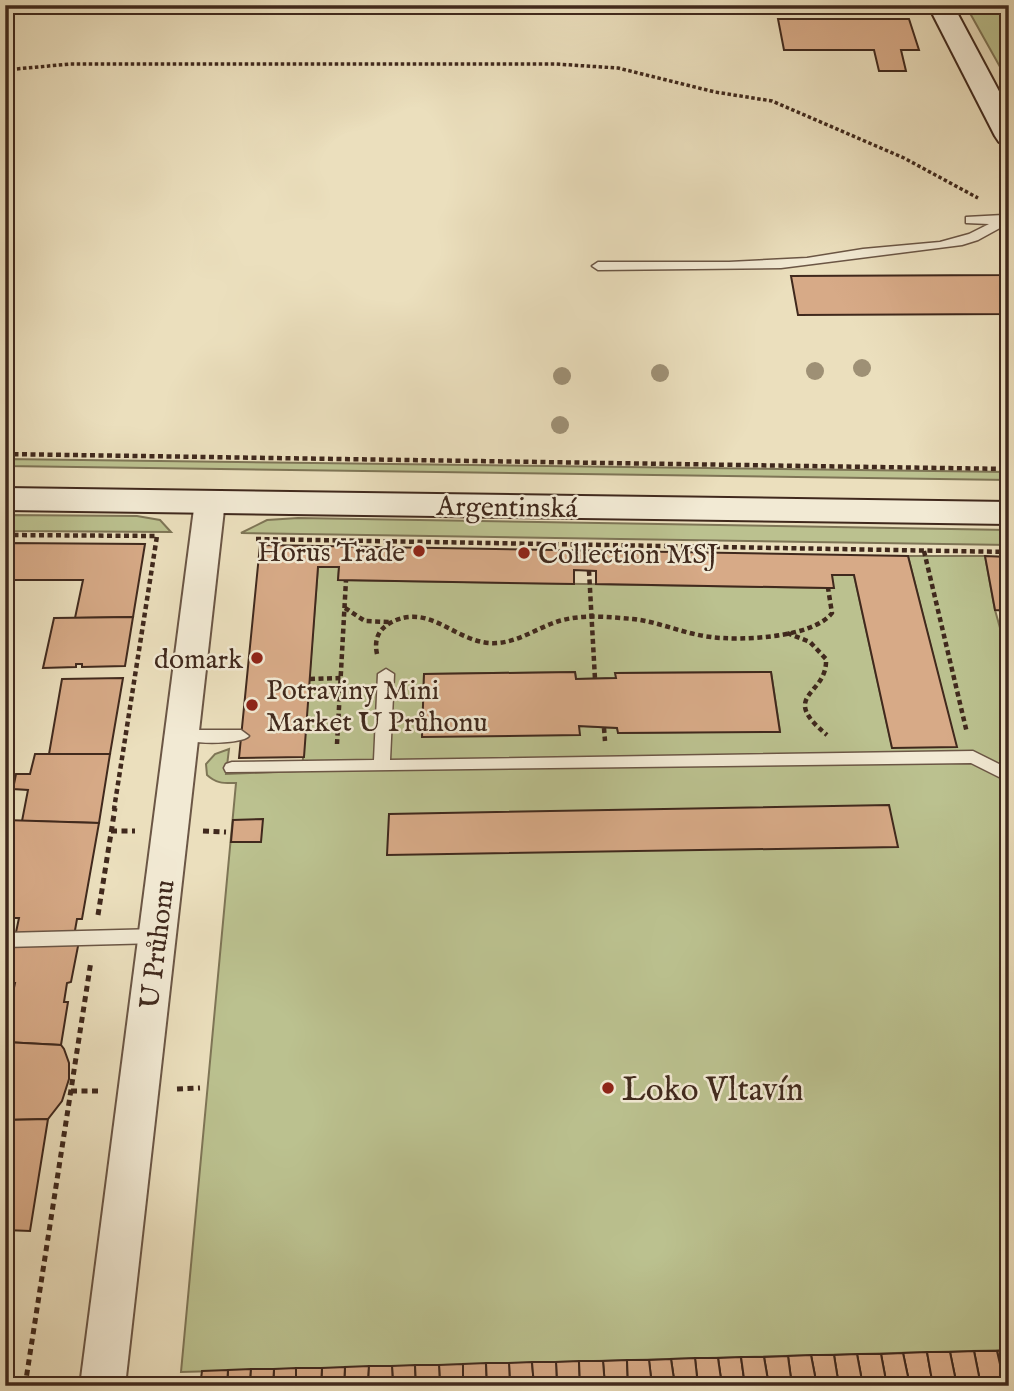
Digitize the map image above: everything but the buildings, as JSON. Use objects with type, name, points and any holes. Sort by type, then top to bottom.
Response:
[{"type":"main road","points":[[940,5],[1000,103],[1009,136]]},
{"type":"main road","name":"Argentinská","points":[[5,480],[1009,494]]},
{"type":"main road","name":"Argentinská","points":[[5,499],[1009,513]]},
{"type":"street","name":"U Průhonu","points":[[102,1386],[210,501]]},
{"type":"lane","points":[[970,220],[1006,219]]},
{"type":"lane","points":[[598,266],[760,265],[812,261],[848,254],[947,245],[989,231],[1006,219]]},
{"type":"lane","points":[[382,765],[386,674]]},
{"type":"lane","points":[[183,736],[241,736]]},
{"type":"lane","points":[[232,768],[973,757],[1009,776]]},
{"type":"lane","points":[[5,940],[158,936]]},
{"type":"path","points":[[1000,5],[1009,5]]},
{"type":"path","points":[[5,70],[70,64],[555,64],[618,68],[715,92],[772,101],[792,108],[904,158],[975,196],[1006,219]]},
{"type":"path","points":[[5,454],[1009,468]]},
{"type":"path","points":[[5,535],[157,536]]},
{"type":"path","points":[[256,539],[1009,552]]},
{"type":"path","points":[[924,551],[973,757]]},
{"type":"path","points":[[589,570],[596,679]]},
{"type":"path","points":[[336,766],[346,580]]},
{"type":"path","points":[[386,674],[375,646],[381,629],[402,617],[426,616],[437,619],[464,636],[490,643],[514,640],[564,620],[592,619],[651,622],[721,638],[817,626],[827,620],[832,612],[828,588]]},
{"type":"path","points":[[345,608],[351,615],[368,623],[390,622]]},
{"type":"path","points":[[783,632],[799,635],[823,652],[826,667],[824,674],[809,689],[805,704],[809,718],[832,742],[837,759]]},
{"type":"path","points":[[310,679],[341,678]]},
{"type":"green space","points":[[966,6],[1009,7],[1009,83]]},
{"type":"green space","points":[[5,459],[1009,472],[1009,480],[5,466]]},
{"type":"green space","points":[[5,515],[137,516],[160,520],[171,532],[5,531]]},
{"type":"green space","points":[[298,518],[1009,530],[1009,545],[241,533],[267,520]]},
{"type":"green space","name":"Loko Vltavín","points":[[908,556],[985,556],[995,610],[1009,660],[1009,1350],[181,1372],[236,783],[214,780],[207,775],[206,764],[215,754],[229,749],[226,774],[302,771],[318,567],[339,567],[338,580],[828,588],[832,575],[854,575],[892,747],[956,746]],"holes":[[[575,672],[576,679],[616,678],[616,673],[771,672],[780,731],[619,733],[617,728],[579,726],[422,736],[424,674]]]},
{"type":"place","name":"Horus Trade","points":[[419,551]]},
{"type":"place","name":"Collection MSJ","points":[[524,553]]},
{"type":"place","name":"domark","points":[[257,658]]},
{"type":"place","name":"Potraviny Mini Market U Průhonu","points":[[252,705]]},
{"type":"place","name":"Loko Vltavín","points":[[608,1088]]}]
